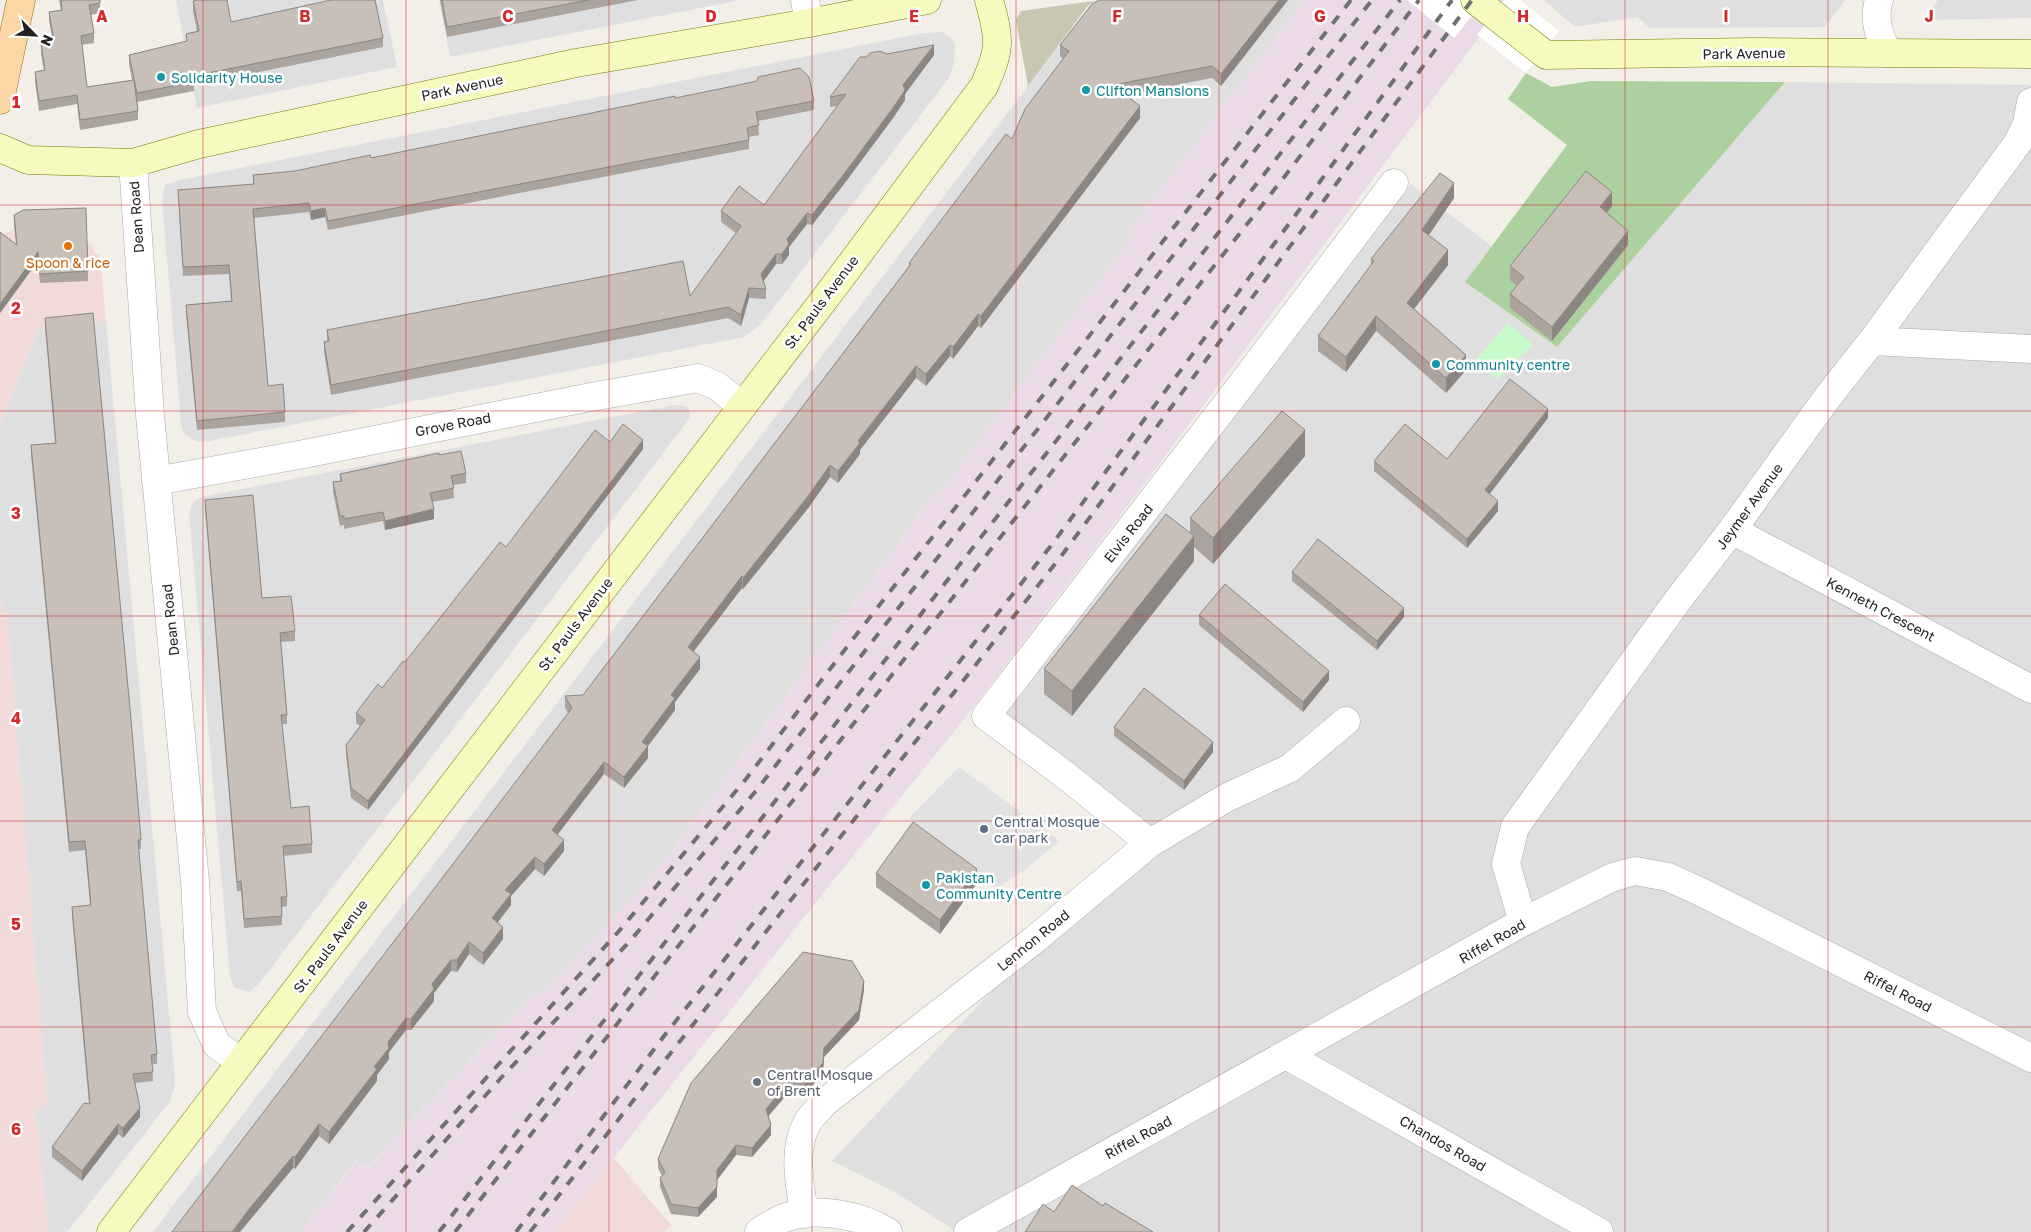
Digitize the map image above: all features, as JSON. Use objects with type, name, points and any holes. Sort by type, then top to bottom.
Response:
[{"type":"main road","points":[[0,100],[21,0]]},
{"type":"street","name":"Park Avenue","points":[[0,148],[28,160],[133,163],[199,144],[807,12],[927,0]]},
{"type":"street","name":"St. Pauls Avenue","points":[[111,1232],[984,86],[996,58],[998,38],[989,0]]},
{"type":"street","name":"Park Avenue","points":[[1475,0],[1546,55],[2031,54]]},
{"type":"street","points":[[1879,0],[1877,8],[1879,36],[1888,53]]},
{"type":"street","name":"Jeymer Avenue","points":[[1523,922],[1506,864],[1516,827],[1678,600],[1732,530],[1827,398],[1872,341],[2017,144],[2027,124],[2031,102]]},
{"type":"street","name":"Dean Road","points":[[133,163],[148,395],[195,881],[202,1012],[217,1045],[241,1062]]},
{"type":"street","name":"Elvis Road","points":[[1150,843],[1065,775],[986,716],[1239,388],[1394,183]]},
{"type":"street","points":[[1872,341],[2031,349]]},
{"type":"street","name":"Grove Road","points":[[156,481],[304,454],[591,396],[698,378],[717,386],[742,406]]},
{"type":"street","name":"Kenneth Crescent","points":[[1732,530],[2031,689]]},
{"type":"street","name":"Lennon Road","points":[[804,1214],[798,1164],[799,1144],[808,1122],[825,1102],[1034,940],[1150,843],[1226,798],[1290,768],[1346,721]]},
{"type":"street","name":"Riffel Road","points":[[968,1232],[1523,922],[1613,877],[1635,871],[1668,877],[2031,1058]]},
{"type":"street","name":"Chandos Road","points":[[1286,1054],[1599,1232]]},
{"type":"street","points":[[759,1232],[787,1217],[804,1214],[821,1214],[864,1220],[888,1232]]},
{"type":"shaded area","points":[[176,0],[383,0],[397,67],[197,108]]},
{"type":"shaded area","points":[[439,0],[741,0],[450,57]]},
{"type":"shaded area","points":[[1304,0],[1129,231],[1134,235],[939,494],[935,493],[658,870],[542,995],[536,993],[366,1168],[356,1160],[301,1232],[153,1232],[1093,1]]},
{"type":"shaded area","points":[[1304,0],[1507,0],[1155,470],[969,713],[829,886],[555,1232],[301,1232],[357,1160],[367,1168],[536,993],[542,995],[658,870],[936,492],[939,494],[1133,236],[1129,231]]},
{"type":"shaded area","points":[[1544,0],[1845,0],[1825,27],[1650,28],[1637,17],[1575,27]]},
{"type":"shaded area","points":[[1938,0],[2031,0],[2031,18],[1923,20]]},
{"type":"shaded area","points":[[1093,1],[1028,86],[1016,20],[1021,11]]},
{"type":"shaded area","points":[[942,32],[952,39],[955,47],[953,66],[949,78],[761,324],[744,337],[204,442],[195,441],[183,431],[162,201],[165,185],[179,180],[924,33]]},
{"type":"shaded area","points":[[1785,82],[2031,85],[2031,1232],[957,1232],[895,1192],[832,1161],[1148,825],[1006,713],[1411,184],[1491,246],[1465,282],[1557,347]]},
{"type":"shaded area","points":[[20,226],[91,244],[94,252],[100,255],[106,321],[38,329],[0,424],[0,237]]},
{"type":"shaded area","points":[[106,321],[175,1079],[174,1090],[168,1104],[67,1232],[48,1232],[35,1107],[47,1104],[7,614],[3,613],[0,592],[0,424],[38,329]]},
{"type":"shaded area","points":[[675,405],[685,406],[690,410],[690,417],[686,423],[259,984],[249,992],[234,987],[230,977],[189,512],[192,504],[197,499],[205,496]]},
{"type":"shaded area","points":[[0,592],[3,613],[7,613],[47,1104],[35,1107],[48,1232],[0,1232]]},
{"type":"shaded area","name":"Central Mosque car park","points":[[959,767],[1060,841],[1026,869],[997,888],[909,818]]},
{"type":"shaded area","points":[[613,1157],[672,1226],[664,1232],[555,1232]]},
{"type":"green space","points":[[1526,73],[1552,87],[1591,81],[1785,82],[1557,347],[1465,282],[1567,145],[1508,99]]},
{"type":"green space","points":[[1508,323],[1533,345],[1498,379],[1475,360]]},
{"type":"pier","points":[[1407,0],[1485,0],[1454,38]]},
{"type":"pier","points":[[1504,0],[1520,0],[1559,31],[1526,73],[1477,35]]},
{"type":"building","points":[[61,0],[100,0],[100,3],[89,5],[94,33],[81,36],[87,87],[134,80],[138,111],[80,120],[77,95],[39,101],[35,72],[45,70],[41,44],[54,41],[49,12],[62,10]]},
{"type":"building","points":[[227,0],[231,22],[331,0],[375,0],[383,38],[193,76],[194,82],[137,93],[129,55],[187,41],[186,34],[199,31],[193,1]]},
{"type":"building","points":[[442,0],[589,0],[447,27]]},
{"type":"building","points":[[1099,0],[1279,0],[1221,74],[1212,66],[1113,85],[1140,106],[981,316],[978,314],[953,347],[950,345],[926,374],[916,366],[858,441],[860,443],[838,471],[830,465],[809,495],[743,578],[742,576],[688,647],[700,657],[671,695],[675,698],[642,742],[648,746],[624,777],[604,762],[552,830],[564,840],[544,864],[535,857],[505,890],[511,894],[492,918],[503,927],[483,953],[469,942],[457,960],[451,960],[432,984],[434,989],[411,1019],[406,1018],[388,1042],[389,1048],[374,1067],[377,1069],[329,1132],[319,1124],[295,1157],[293,1156],[232,1232],[172,1232],[572,708],[565,696],[583,695],[911,264],[909,263],[1006,134],[1012,139],[1025,109],[1069,51],[1060,45],[1092,4]]},
{"type":"building","points":[[934,45],[903,85],[905,90],[844,174],[812,215],[807,213],[787,239],[789,244],[782,254],[776,254],[761,274],[766,289],[749,288],[741,315],[728,307],[331,385],[324,342],[329,341],[327,330],[683,261],[690,296],[741,226],[721,211],[739,186],[764,205],[846,94],[830,97],[860,57],[866,57],[870,53],[880,51],[887,54]]},
{"type":"building","points":[[800,68],[809,77],[814,101],[756,112],[759,125],[747,128],[749,140],[328,221],[325,208],[311,211],[309,203],[253,209],[268,386],[283,384],[285,412],[197,421],[186,305],[232,301],[229,265],[183,267],[178,190],[254,184],[253,175],[295,171],[370,155],[371,158],[675,96],[675,98],[729,87],[757,81],[758,77]]},
{"type":"building","points":[[1586,171],[1612,192],[1600,207],[1628,231],[1552,327],[1510,294],[1524,277],[1510,266]]},
{"type":"building","points":[[1440,173],[1454,183],[1422,230],[1448,250],[1407,303],[1466,355],[1446,378],[1376,316],[1346,357],[1318,336],[1374,261],[1371,259]]},
{"type":"building","points":[[86,208],[88,271],[40,274],[38,252],[0,304],[0,232],[17,245],[14,215],[23,210]]},
{"type":"building","points":[[93,313],[131,719],[141,840],[138,840],[157,1054],[151,1055],[153,1072],[133,1074],[140,1108],[123,1128],[118,1124],[82,1171],[52,1147],[84,1103],[90,1104],[72,907],[91,905],[85,841],[69,842],[31,445],[56,443],[45,318]]},
{"type":"building","points":[[1510,379],[1548,409],[1485,490],[1498,501],[1467,539],[1374,461],[1405,424],[1447,459]]},
{"type":"building","points":[[1282,411],[1305,430],[1213,538],[1190,518]]},
{"type":"building","points":[[623,424],[643,440],[368,801],[351,788],[346,745],[365,720],[356,713],[378,684],[382,688],[403,661],[405,662],[500,542],[506,547],[595,430],[610,442]]},
{"type":"building","points":[[461,451],[466,473],[451,476],[454,488],[430,493],[434,509],[385,521],[383,512],[344,519],[344,516],[340,516],[333,482],[342,481],[340,474],[439,453],[439,455]]},
{"type":"building","points":[[253,495],[262,598],[291,596],[295,631],[280,633],[287,715],[281,715],[291,808],[309,806],[312,844],[283,846],[287,897],[281,897],[282,916],[244,919],[241,881],[237,882],[205,500]]},
{"type":"building","points":[[1166,514],[1194,536],[1072,691],[1044,669]]},
{"type":"building","points":[[1318,539],[1404,608],[1377,641],[1292,572]]},
{"type":"building","points":[[1225,584],[1329,671],[1303,702],[1199,615]]},
{"type":"building","points":[[1144,688],[1213,742],[1184,781],[1114,727]]},
{"type":"building","name":"Pakistan Community Centre","points":[[913,822],[977,869],[940,920],[876,873]]},
{"type":"building","name":"Central Mosque of Brent","points":[[803,952],[852,961],[864,981],[859,1010],[824,1048],[823,1063],[805,1084],[789,1082],[766,1109],[771,1125],[752,1148],[736,1145],[717,1170],[717,1187],[698,1208],[671,1204],[660,1178],[665,1172],[658,1159],[691,1083]]},
{"type":"building","points":[[1072,1185],[1103,1206],[1105,1203],[1153,1232],[1025,1232],[1043,1204],[1054,1212]]},
{"type":"railway","points":[[347,1232],[619,931],[746,779],[1351,0]]},
{"type":"railway","points":[[364,1232],[501,1078],[630,941],[755,792],[1372,0]]},
{"type":"railway","points":[[439,1232],[1400,0]]},
{"type":"railway","points":[[455,1232],[1285,176],[1419,0]]},
{"type":"railway","points":[[516,1232],[664,1036],[1050,547],[1452,0]]},
{"type":"railway","points":[[530,1232],[1062,555],[1472,0]]},
{"type":"place","name":"Solidarity House","points":[[161,77]]},
{"type":"place","name":"Clifton Mansions","points":[[1086,90]]},
{"type":"place","name":"Spoon & rice","points":[[68,246]]},
{"type":"place","name":"Community centre","points":[[1436,364]]},
{"type":"place","name":"Central Mosque car park","points":[[984,829]]},
{"type":"place","name":"Pakistan Community Centre","points":[[926,885]]},
{"type":"place","name":"Central Mosque of Brent","points":[[757,1082]]}]
